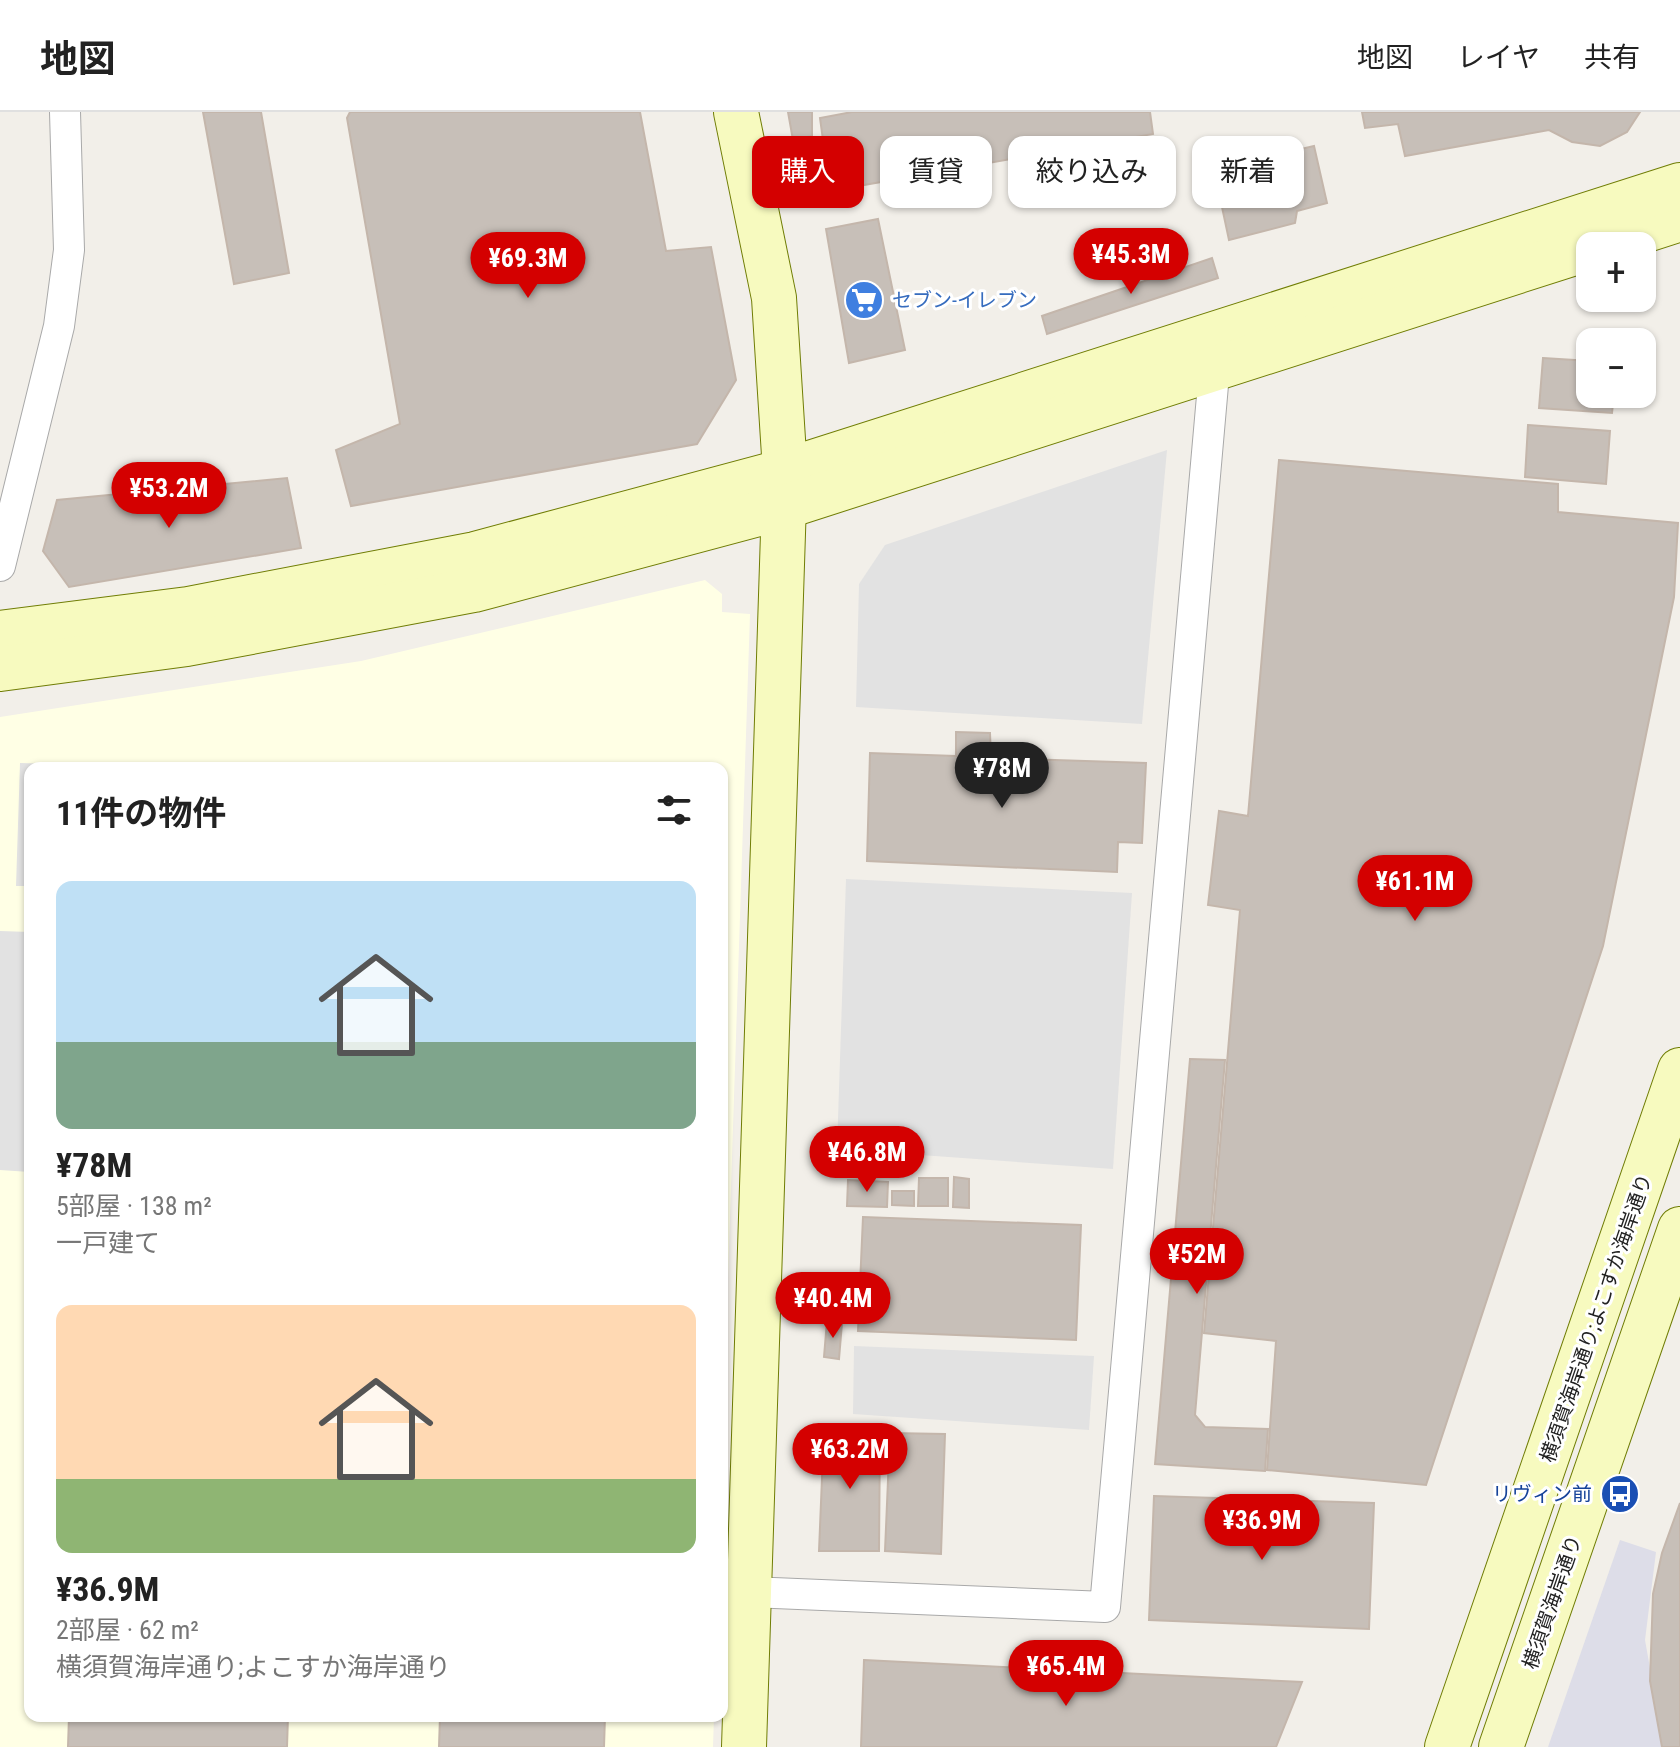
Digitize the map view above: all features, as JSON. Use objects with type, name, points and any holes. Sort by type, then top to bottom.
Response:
[{"type":"street","points":[[0,566],[59,326],[69,250],[65,112]]},
{"type":"street","points":[[736,112],[774,298],[785,489],[744,1747]]},
{"type":"street","points":[[0,669],[187,644],[474,590],[1216,351],[1680,185]]},
{"type":"street","points":[[1640,232],[1680,219]]},
{"type":"street","points":[[1216,351],[1576,252]]},
{"type":"street","points":[[748,1592],[1105,1607],[1216,351]]},
{"type":"street","points":[[0,633],[188,609],[475,554],[785,489]]},
{"type":"street","name":"横須賀海岸通り;よこすか海岸通り","points":[[1447,1747],[1680,1070]]},
{"type":"street","name":"横須賀海岸通り","points":[[1501,1747],[1680,1229]]},
{"type":"shaded area","points":[[1167,450],[1142,724],[856,707],[859,584],[885,545]]},
{"type":"shaded area","points":[[705,580],[722,594],[722,612],[750,614],[728,1279],[728,762],[24,762],[24,1722],[714,1722],[713,1747],[0,1747],[0,717],[361,661]]},
{"type":"shaded area","points":[[20,763],[24,763],[24,886],[16,886]]},
{"type":"shaded area","points":[[846,879],[1132,893],[1113,1169],[837,1149]]},
{"type":"shaded area","points":[[0,931],[24,932],[24,1172],[0,1170]]},
{"type":"shaded area","points":[[854,1346],[1094,1356],[1089,1430],[853,1414]]},
{"type":"shaded area","points":[[1620,1540],[1656,1552],[1645,1640],[1664,1747],[1548,1747]]},
{"type":"building","points":[[203,112],[261,112],[289,273],[234,284]]},
{"type":"building","points":[[350,112],[640,112],[666,251],[711,247],[736,380],[697,444],[351,506],[336,450],[400,424],[347,118]]},
{"type":"building","points":[[788,112],[812,112],[812,136],[792,136]]},
{"type":"building","points":[[852,112],[1150,112],[1153,134],[1008,136],[1008,160],[992,162],[992,136],[880,136],[880,182],[864,185],[864,136],[822,136],[820,118]]},
{"type":"building","points":[[1362,112],[1640,112],[1627,132],[1600,146],[1572,142],[1549,130],[1405,156],[1398,124],[1365,128]]},
{"type":"building","points":[[1314,146],[1327,203],[1297,211],[1295,223],[1229,240],[1222,208],[1304,208],[1304,148]]},
{"type":"building","points":[[878,219],[905,350],[849,363],[826,229]]},
{"type":"building","points":[[1212,258],[1218,278],[1047,334],[1042,316]]},
{"type":"building","points":[[1543,358],[1576,360],[1576,408],[1613,408],[1612,413],[1539,408]]},
{"type":"building","points":[[1528,425],[1610,431],[1606,484],[1525,477]]},
{"type":"building","points":[[1279,460],[1558,484],[1558,512],[1678,523],[1674,597],[1603,946],[1426,1485],[1267,1470],[1276,1341],[1204,1333],[1240,910],[1208,905],[1219,811],[1248,816]]},
{"type":"building","points":[[287,478],[301,548],[69,587],[43,551],[57,500]]},
{"type":"building","points":[[956,732],[990,733],[991,758],[1146,763],[1142,843],[1118,842],[1117,872],[867,861],[870,753],[956,756]]},
{"type":"building","points":[[1190,1059],[1225,1060],[1195,1415],[1205,1427],[1268,1429],[1265,1471],[1155,1464]]},
{"type":"building","points":[[954,1177],[969,1179],[969,1208],[953,1207]]},
{"type":"building","points":[[919,1178],[948,1178],[948,1206],[918,1206]]},
{"type":"building","points":[[848,1180],[888,1182],[887,1207],[847,1206]]},
{"type":"building","points":[[892,1191],[914,1191],[914,1206],[892,1205]]},
{"type":"building","points":[[863,1217],[1081,1225],[1076,1340],[858,1331]]},
{"type":"building","points":[[827,1321],[842,1323],[839,1359],[824,1357]]},
{"type":"building","points":[[824,1430],[880,1431],[879,1551],[819,1551]]},
{"type":"building","points":[[890,1433],[945,1434],[941,1554],[885,1551]]},
{"type":"building","points":[[1154,1496],[1374,1503],[1369,1629],[1149,1620]]},
{"type":"building","points":[[1680,1503],[1680,1747],[1662,1747],[1650,1681],[1653,1594],[1662,1553]]},
{"type":"building","points":[[864,1660],[1302,1682],[1276,1747],[861,1747]]},
{"type":"building","points":[[69,1722],[288,1722],[287,1747],[68,1747]]},
{"type":"building","points":[[440,1722],[605,1722],[604,1747],[439,1747]]},
{"type":"place","name":"セブン-イレブン","points":[[864,300]]},
{"type":"place","name":"リヴィン前","points":[[1620,1494]]}]
